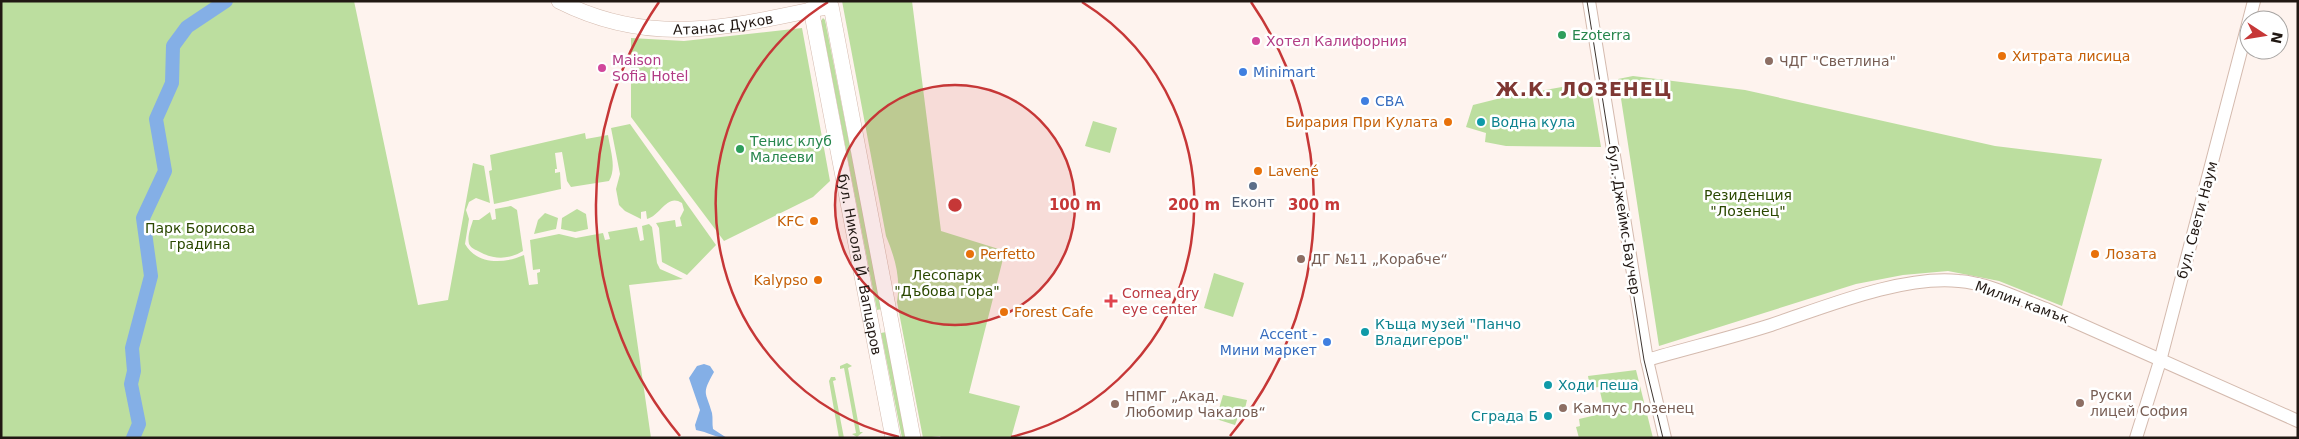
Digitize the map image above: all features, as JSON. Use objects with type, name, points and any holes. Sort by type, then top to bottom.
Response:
[{"type":"main road","name":"Атанас Дуков","points":[[559,1],[594,18],[650,28],[698,30],[811,5],[830,3]]},
{"type":"main road","name":"Атанас Дуков","points":[[576,1],[615,21]]},
{"type":"main road","name":"бул. Никола Й. Вапцаров","points":[[830,3],[913,438]]},
{"type":"main road","name":"бул. Никола Й. Вапцаров","points":[[811,5],[893,438]]},
{"type":"street","name":"бул. Джеймс Баучер","points":[[1589,1],[1646,360],[1665,438]]},
{"type":"street","name":"бул. Свети Наум","points":[[2136,438],[2160,361],[2254,1]]},
{"type":"street","name":"Милин камък","points":[[1646,360],[1769,326],[1844,300],[1898,287],[1939,280],[1961,280],[2012,296],[2298,421]]},
{"type":"green space","name":"Парк Борисова градина","points":[[1,1],[354,1],[418,305],[448,300],[473,163],[484,166],[490,203],[476,198],[469,202],[466,210],[469,219],[465,244],[476,256],[492,261],[508,260],[524,255],[529,285],[538,284],[537,273],[540,272],[540,269],[533,270],[530,240],[559,234],[576,238],[603,233],[605,240],[610,239],[608,232],[637,227],[640,241],[644,240],[642,226],[649,224],[652,227],[657,263],[660,269],[683,279],[629,285],[651,438],[1,438]]},
{"type":"green space","name":"Лесопарк \"Дъбова гора\"","points":[[842,1],[912,1],[941,231],[1005,251],[969,393],[1020,406],[1011,438],[941,438],[940,436],[923,438],[897,302],[896,268],[886,236]]},
{"type":"green space","points":[[823,18],[825,20],[882,309],[877,310],[821,21]]},
{"type":"green space","name":"Тенис клуб Малееви","points":[[802,28],[830,181],[813,197],[724,241],[631,117],[631,38],[684,41]]},
{"type":"green space","name":"Резиденция \"Лозенец\"","points":[[1633,76],[1745,90],[1995,146],[2102,159],[2062,306],[1999,281],[1948,271],[1903,275],[1856,284],[1659,346],[1618,79]]},
{"type":"green space","points":[[1590,82],[1601,147],[1506,146],[1485,142],[1486,133],[1466,127],[1473,105],[1505,97]]},
{"type":"green space","points":[[1093,121],[1117,128],[1110,153],[1085,146]]},
{"type":"green space","points":[[630,124],[716,245],[687,275],[662,262],[659,228],[656,223],[675,220],[676,227],[682,226],[680,218],[684,210],[682,203],[672,201],[647,219],[646,211],[641,212],[641,219],[625,211],[619,205],[616,189],[620,174],[611,128]]},
{"type":"green space","points":[[585,133],[586,139],[608,135],[613,164],[609,181],[571,187],[567,181],[562,152],[555,153],[557,169],[555,169],[555,173],[560,172],[561,189],[494,204],[489,171],[492,170],[490,155]]},
{"type":"green space","points":[[511,206],[517,210],[523,251],[501,258],[484,254],[474,249],[469,244],[468,238],[473,220],[479,220],[490,212],[492,220],[496,219],[495,209]]},
{"type":"green space","points":[[577,209],[586,214],[588,229],[575,232],[561,229],[562,218]]},
{"type":"green space","points":[[545,213],[558,218],[556,229],[534,234],[538,220]]},
{"type":"green space","points":[[1214,273],[1244,283],[1233,317],[1204,308]]},
{"type":"green space","points":[[886,332],[906,438],[902,438],[881,333]]},
{"type":"green space","points":[[847,363],[852,366],[848,368],[860,432],[863,432],[857,437],[852,434],[856,433],[844,368],[840,369],[840,366]]},
{"type":"green space","points":[[1636,370],[1653,438],[1579,438],[1576,427],[1580,426],[1579,419],[1605,413],[1599,387],[1590,388],[1588,376]]},
{"type":"green space","points":[[831,377],[835,377],[836,380],[833,381],[844,438],[839,438],[829,381]]},
{"type":"green space","points":[[1223,395],[1247,400],[1244,413],[1240,412],[1235,425],[1216,419]]},
{"type":"water","points":[[704,364],[710,366],[714,372],[706,389],[712,413],[713,429],[727,438],[696,430],[695,425],[700,410],[689,378],[697,366]]},
{"type":"waterway","points":[[133,438],[139,424],[131,384],[134,371],[132,348],[151,276],[143,218],[165,171],[156,119],[172,83],[173,46],[187,27],[226,1]]},
{"type":"tram line","points":[[1587,1],[1644,360],[1663,438]]},
{"type":"place","name":"Ezoterra","points":[[1562,35]]},
{"type":"place","name":"Хотел Калифорния","points":[[1256,41]]},
{"type":"place","name":"Хитрата лисица","points":[[2002,56]]},
{"type":"place","name":"ЧДГ \"Светлина\"","points":[[1769,61]]},
{"type":"place","name":"Maison Sofia Hotel","points":[[602,68]]},
{"type":"place","name":"Minimart","points":[[1243,72]]},
{"type":"place","name":"CBA","points":[[1365,101]]},
{"type":"place","name":"Бирария При Кулата","points":[[1448,122]]},
{"type":"place","name":"Водна кула","points":[[1481,122]]},
{"type":"place","name":"Тенис клуб Малееви","points":[[740,149]]},
{"type":"place","name":"Lavené","points":[[1258,171]]},
{"type":"place","name":"Еконт","points":[[1253,186]]},
{"type":"place","name":"KFC","points":[[814,221]]},
{"type":"place","name":"Perfetto","points":[[970,254]]},
{"type":"place","name":"Лозата","points":[[2095,254]]},
{"type":"place","name":"ДГ №11 „Корабче“","points":[[1301,259]]},
{"type":"place","name":"Kalypso","points":[[818,280]]},
{"type":"place","name":"Cornea dry eye center","points":[[1111,301]]},
{"type":"place","name":"Forest Cafe","points":[[1004,312]]},
{"type":"place","name":"Къща музей \"Панчо Владигеров\"","points":[[1365,332]]},
{"type":"place","name":"Accent - Мини маркет","points":[[1327,342]]},
{"type":"place","name":"Ходи пеша","points":[[1548,385]]},
{"type":"place","name":"Руски лицей София","points":[[2080,403]]},
{"type":"place","name":"НПМГ „Акад. Любомир Чакалов“","points":[[1115,404]]},
{"type":"place","name":"Кампус Лозенец","points":[[1563,408]]},
{"type":"place","name":"Сграда Б","points":[[1548,416]]},
{"type":"district","name":"Ж.К. ЛОЗЕНЕЦ","points":[[1584,89]]}]
